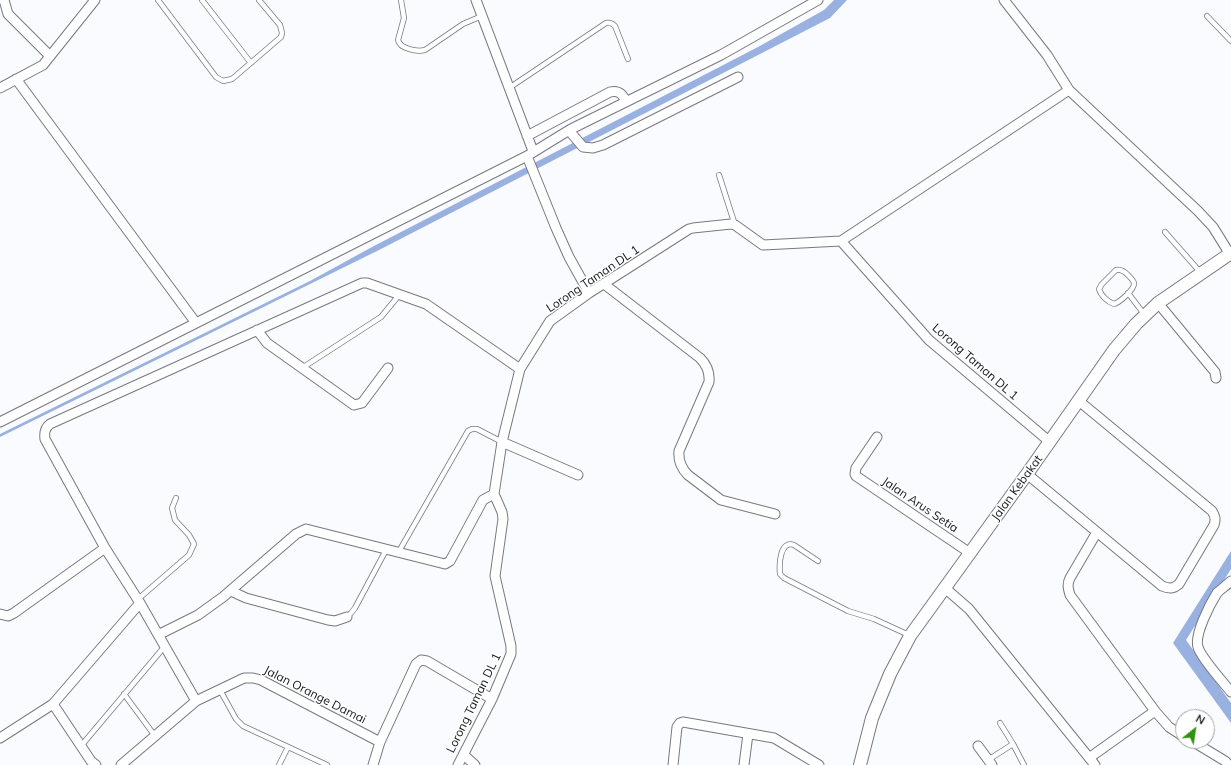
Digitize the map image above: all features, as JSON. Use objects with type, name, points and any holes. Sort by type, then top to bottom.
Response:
[{"type":"street","points":[[4,0],[9,15],[50,56]]},
{"type":"street","points":[[0,88],[43,65],[95,0]]},
{"type":"street","points":[[476,0],[527,136],[530,156],[537,180],[566,250],[589,293]]},
{"type":"street","points":[[0,422],[530,156],[586,122],[722,54],[818,0]]},
{"type":"street","points":[[1004,0],[1047,55],[1069,90],[1198,211],[1213,227],[1230,254]]},
{"type":"street","points":[[571,131],[583,146],[593,148],[604,145],[738,77]]},
{"type":"street","points":[[16,79],[196,323]]},
{"type":"street","points":[[735,225],[763,245],[842,241],[1069,90]]},
{"type":"street","points":[[527,136],[610,92],[614,91],[622,94],[626,102]]},
{"type":"street","points":[[579,108],[586,122]]},
{"type":"street","name":"Lorong Taman DL 1","points":[[458,765],[492,700],[512,654],[495,576],[503,519],[501,508],[494,494],[502,442],[520,368],[552,320],[589,293],[689,229],[731,224],[735,225]]},
{"type":"street","name":"Lorong Taman DL 1","points":[[842,241],[929,340],[1050,442]]},
{"type":"street","name":"Jalan Kebakat","points":[[860,765],[872,718],[890,674],[910,636],[1050,442],[1114,350],[1136,324],[1158,303],[1230,254]]},
{"type":"street","points":[[196,701],[139,602],[105,548],[45,439],[44,430],[50,424],[362,283],[368,283],[427,304],[520,368]]},
{"type":"street","points":[[604,284],[700,358],[708,369],[710,376],[709,382],[679,451],[678,458],[683,470],[721,500],[775,514]]},
{"type":"street","points":[[1158,303],[1212,367],[1216,378]]},
{"type":"street","points":[[257,330],[267,343],[354,405],[362,403],[388,368]]},
{"type":"street","points":[[1027,474],[1162,586],[1168,589],[1174,588],[1179,584],[1214,525],[1216,520],[1215,515],[1079,401]]},
{"type":"street","name":"Jalan Arus Setia","points":[[877,437],[856,468],[856,476],[970,553]]},
{"type":"street","points":[[502,442],[578,475]]},
{"type":"street","points":[[158,635],[198,615],[231,591],[296,534],[306,529],[442,564],[448,563],[483,500],[494,494]]},
{"type":"street","points":[[1097,532],[1070,578],[1068,589],[1070,594],[1155,711],[1169,727],[1175,731]]},
{"type":"street","points":[[0,614],[8,616],[14,613],[105,548]]},
{"type":"street","points":[[1231,581],[1218,592],[1198,630],[1196,639],[1197,647],[1201,654],[1231,692]]},
{"type":"street","points":[[945,588],[969,609],[1092,762],[1155,711]]},
{"type":"street","points":[[231,591],[246,598],[328,620],[334,621],[346,617]]},
{"type":"street","points":[[0,738],[53,704],[139,602]]},
{"type":"street","points":[[373,765],[380,742],[416,664],[421,660],[427,661],[492,700]]},
{"type":"street","name":"Jalan Orange Damai","points":[[121,765],[196,701],[244,678],[257,678],[380,742]]},
{"type":"street","points":[[53,704],[91,761],[96,765]]},
{"type":"street","points":[[673,765],[677,728],[680,723],[683,722],[774,738],[819,765]]},
{"type":"street","points":[[744,765],[748,734]]},
{"type":"street","points":[[978,746],[990,762]]},
{"type":"street","points":[[1206,749],[1226,761],[1229,765]]},
{"type":"street","points":[[464,755],[475,765]]},
{"type":"lane","points":[[158,0],[219,80],[223,81],[232,79],[279,40],[282,33],[280,25],[258,0]]},
{"type":"lane","points":[[202,0],[251,63]]},
{"type":"lane","points":[[401,0],[404,18],[398,40],[399,43],[401,46],[420,51],[425,50],[463,24],[482,16]]},
{"type":"lane","points":[[1207,16],[1231,41]]},
{"type":"lane","points":[[508,88],[606,23],[610,22],[615,26],[628,59]]},
{"type":"lane","points":[[718,175],[735,225]]},
{"type":"lane","points":[[1165,232],[1200,273]]},
{"type":"lane","points":[[1116,270],[1122,270],[1133,281],[1133,287],[1128,293],[1117,303],[1111,303],[1102,295],[1100,286],[1116,270]]},
{"type":"lane","points":[[1128,293],[1145,315]]},
{"type":"lane","points":[[302,368],[382,316],[400,294]]},
{"type":"lane","points":[[398,553],[468,431],[477,429],[502,442]]},
{"type":"lane","points":[[139,602],[189,555],[194,544],[189,535],[176,520],[172,508],[176,498]]},
{"type":"lane","points":[[818,561],[794,545],[787,544],[782,551],[780,574],[784,578],[848,611],[874,618],[910,636]]},
{"type":"lane","points":[[346,617],[355,608],[386,550]]},
{"type":"lane","points":[[81,746],[164,646]]},
{"type":"lane","points":[[220,690],[234,717],[240,724],[327,765]]},
{"type":"lane","points":[[124,694],[155,736]]},
{"type":"lane","points":[[1000,723],[1024,765]]},
{"type":"lane","points":[[990,762],[1013,744]]},
{"type":"lane","points":[[279,765],[288,747]]},
{"type":"water","points":[[834,0],[847,0],[830,18],[379,250],[0,437],[0,434],[310,281],[372,247],[758,47],[824,10]]},
{"type":"water","points":[[1231,551],[1231,569],[1186,640],[1231,703],[1231,723],[1173,643]]}]
